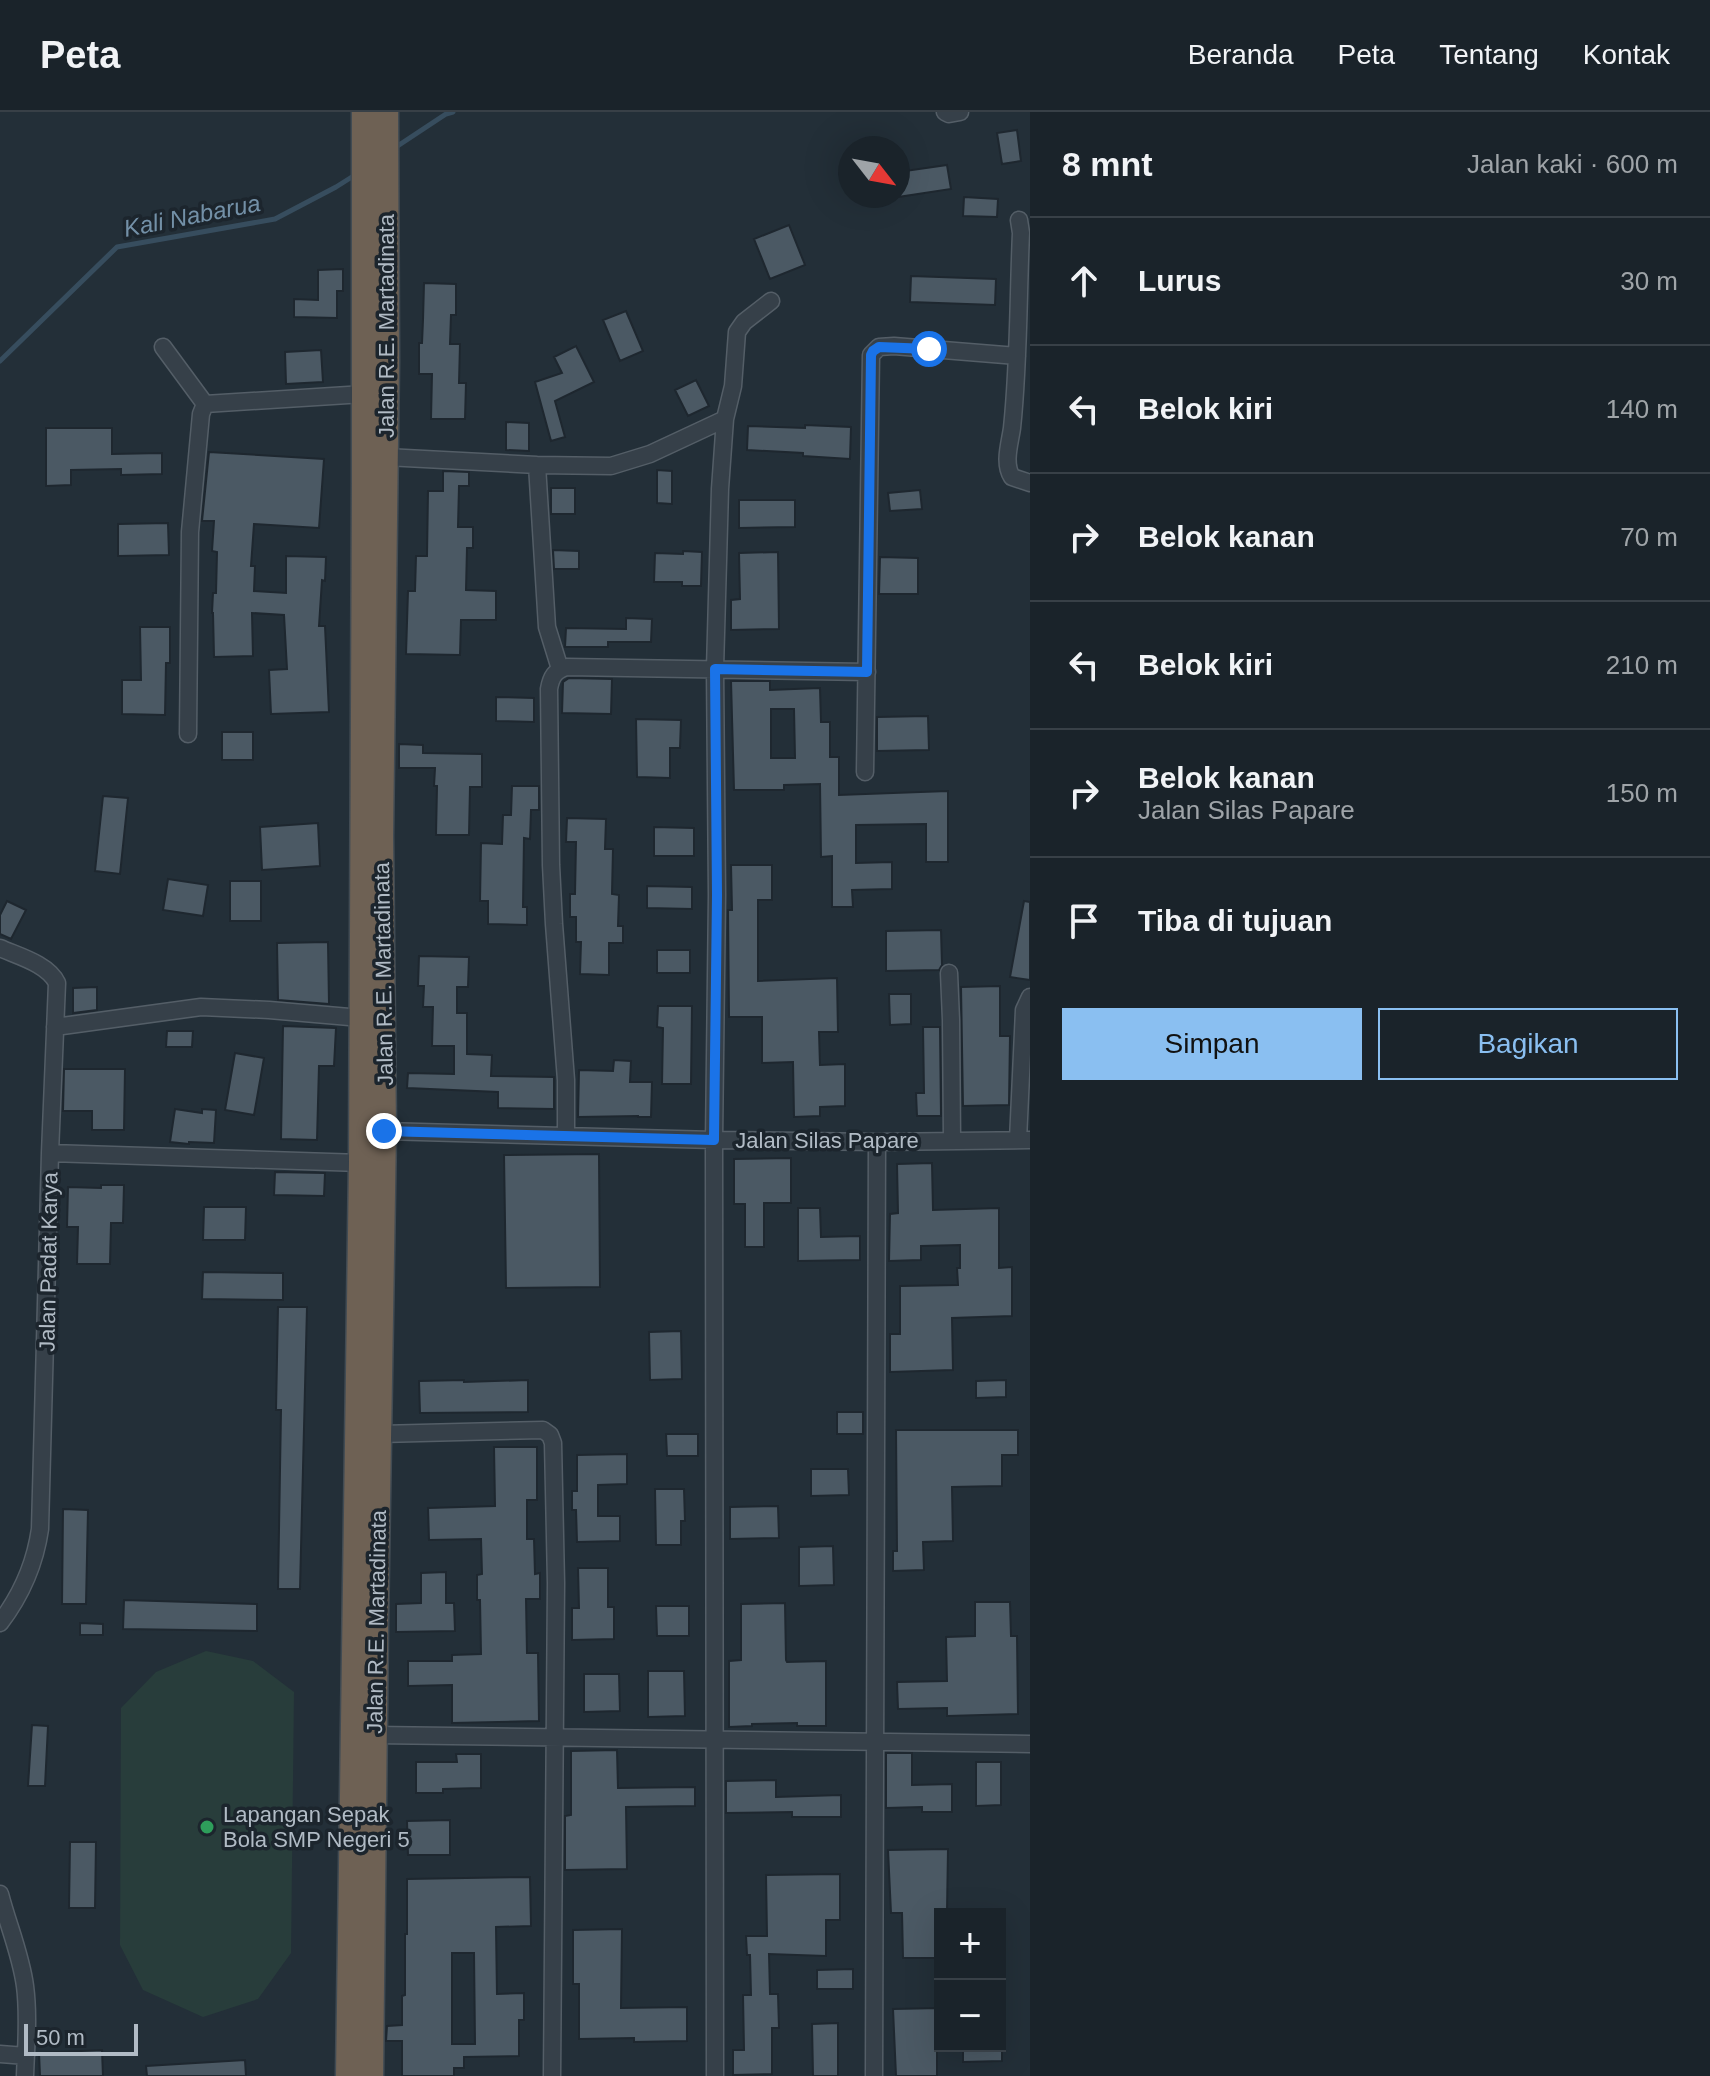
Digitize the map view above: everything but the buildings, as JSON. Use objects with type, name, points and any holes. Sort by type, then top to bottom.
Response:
[{"type":"highway","name":"Jalan R.E. Martadinata","points":[[364,112],[375,194],[386,457],[374,631],[361,1018],[360,2025],[371,2076]]},
{"type":"highway","name":"Jalan R.E. Martadinata","points":[[348,2076],[360,2025],[374,1735],[380,1434],[384,1131],[381,836],[364,394],[375,194],[386,112]]},
{"type":"street","points":[[945,112],[960,112]]},
{"type":"street","points":[[1019,220],[1017,356],[1007,467],[1012,477],[1030,483]]},
{"type":"street","points":[[715,2076],[715,669],[720,489],[725,419],[733,386],[737,332],[744,322],[771,301]]},
{"type":"street","points":[[865,772],[871,355],[879,347],[894,346],[1017,356]]},
{"type":"street","points":[[163,347],[205,404]]},
{"type":"street","points":[[205,404],[364,394]]},
{"type":"street","points":[[188,734],[190,532],[201,414],[205,404]]},
{"type":"street","points":[[386,457],[605,466],[650,454],[725,419]]},
{"type":"street","points":[[537,465],[547,627],[560,669]]},
{"type":"street","points":[[566,1135],[566,1080],[551,865],[549,689],[552,677],[567,667],[867,672]]},
{"type":"street","points":[[0,948],[44,969],[55,978],[58,991],[50,1153]]},
{"type":"street","points":[[949,973],[952,1140]]},
{"type":"street","points":[[1024,1140],[1024,1010],[1030,997]]},
{"type":"street","points":[[55,1027],[201,1007],[361,1018]]},
{"type":"street","name":"Jalan Silas Papare","points":[[384,1131],[714,1140],[1024,1140]]},
{"type":"street","points":[[874,2076],[877,1142]]},
{"type":"street","name":"Jalan Padat Karya","points":[[0,1623],[27,1579],[40,1529],[50,1153],[361,1163]]},
{"type":"street","points":[[380,1434],[543,1430],[550,1435],[553,1443],[556,1583],[552,2076]]},
{"type":"street","points":[[374,1735],[1030,1744]]},
{"type":"street","points":[[0,1894],[25,1988],[25,2076]]},
{"type":"street","points":[[0,2054],[26,2056]]},
{"type":"green space","name":"Lapangan Sepak Bola SMP Negeri 5","points":[[206,1651],[253,1661],[294,1692],[291,1953],[258,1999],[203,2017],[143,1990],[120,1945],[121,1708],[156,1672]]},
{"type":"waterway","name":"Kali Nabarua","points":[[393,149],[453,112]]},
{"type":"waterway","name":"Kali Nabarua","points":[[0,361],[117,247],[275,219],[355,175]]},
{"type":"place","name":"Lapangan Sepak Bola SMP Negeri 5","points":[[207,1827]]},
{"type":"route","points":[[384,1131],[714,1140],[717,895],[715,669],[867,672],[871,355],[879,347],[929,349]]}]
